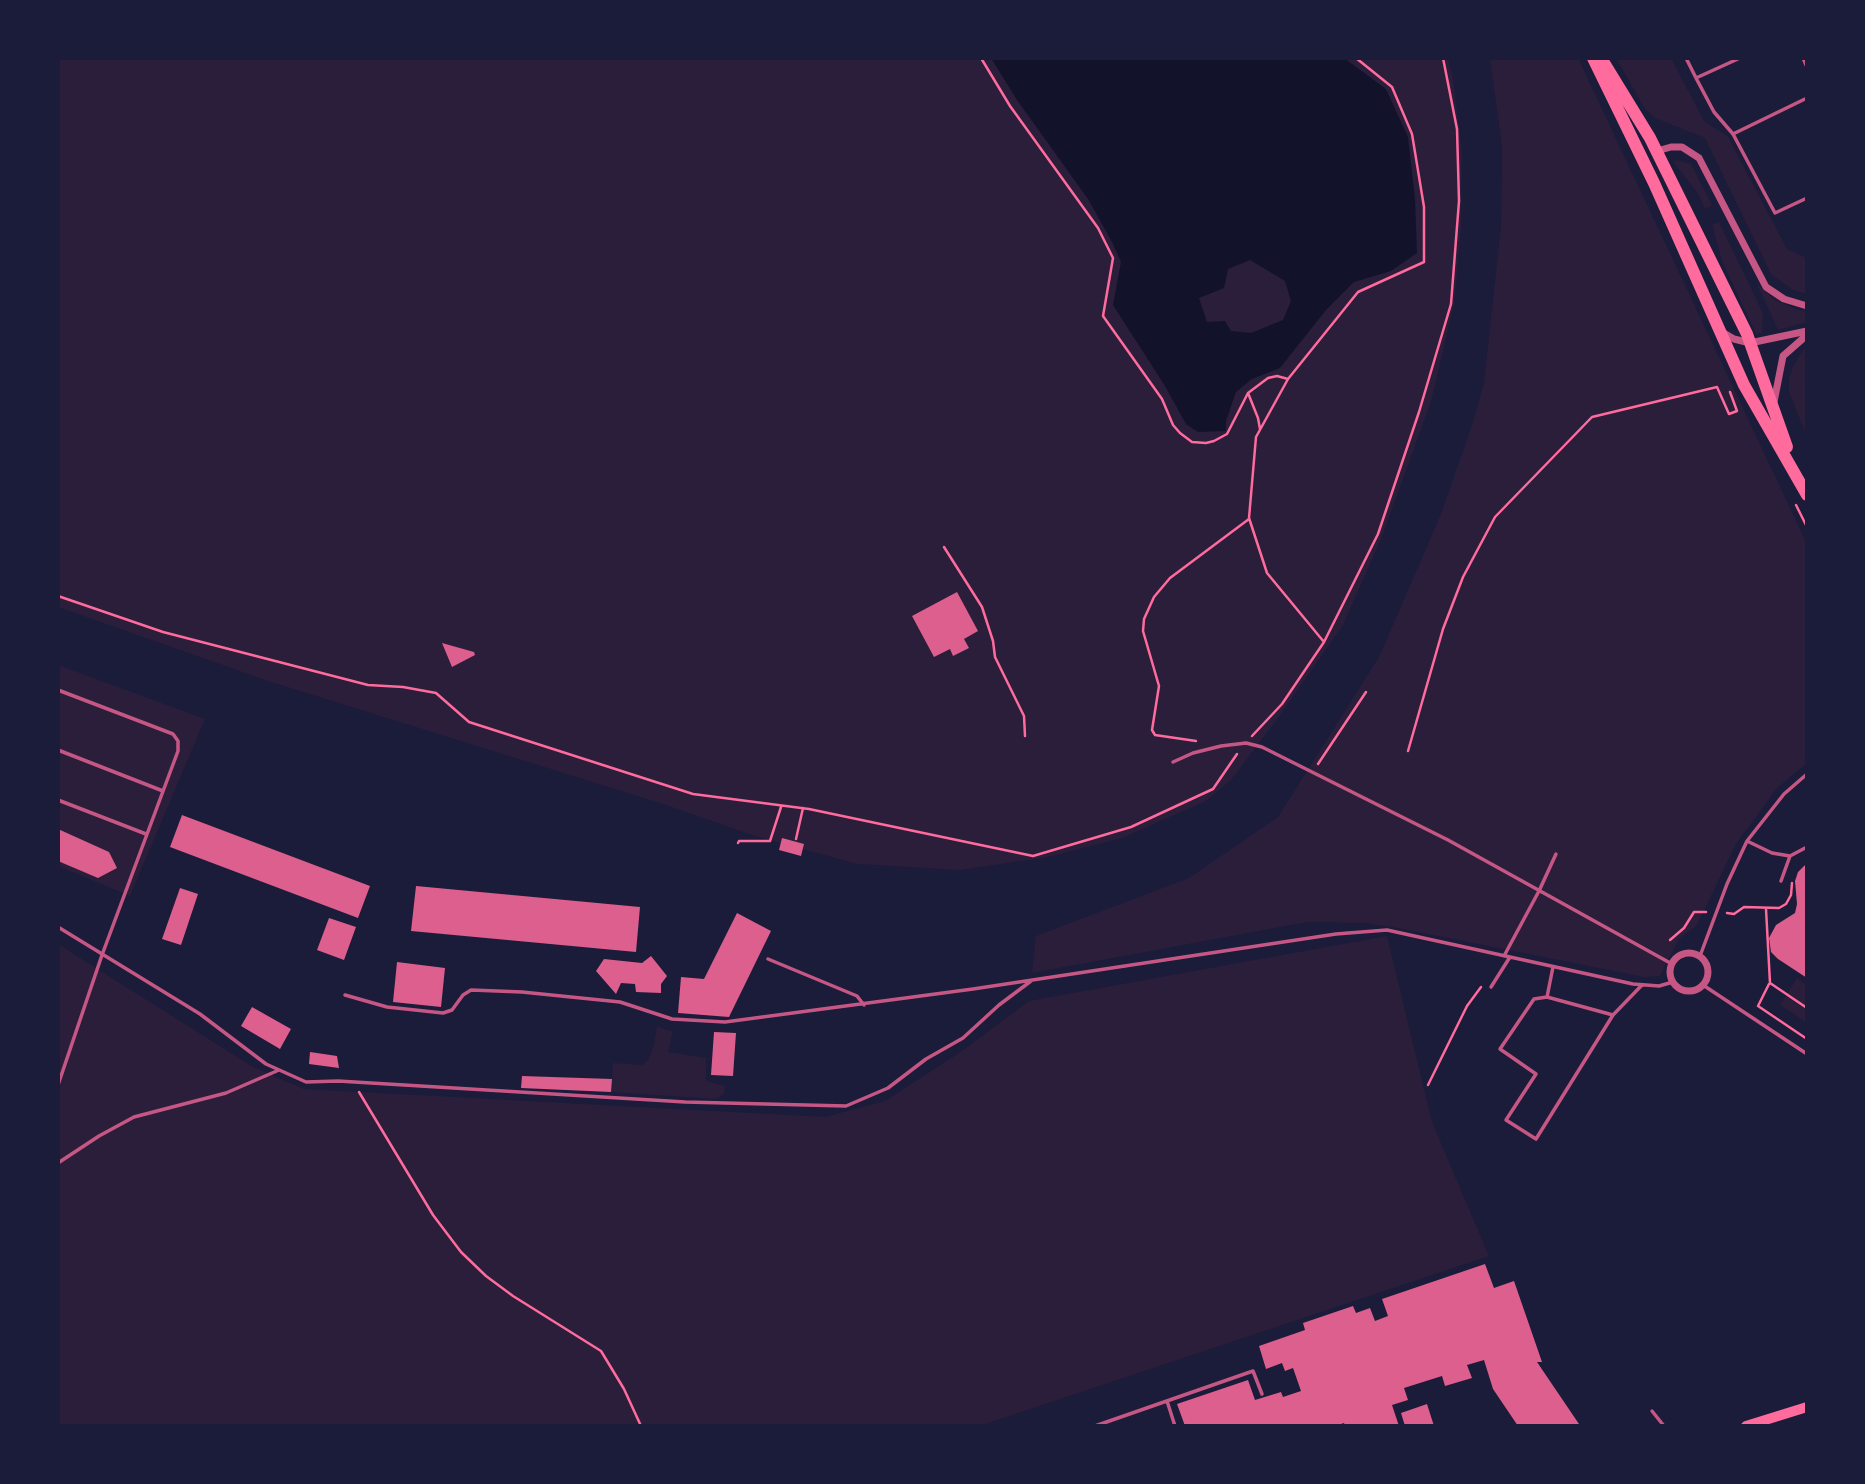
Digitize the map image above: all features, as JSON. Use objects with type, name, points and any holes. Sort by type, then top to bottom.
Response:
[{"type":"main road","points":[[1593,58],[1654,183],[1744,385],[1807,495]]},
{"type":"main road","points":[[1601,58],[1657,151],[1750,342],[1795,471]]},
{"type":"main road","points":[[1654,183],[1657,151]]},
{"type":"main road","points":[[1746,1426],[1807,1407]]},
{"type":"street","points":[[1650,138],[1671,147],[1682,148],[1699,158],[1766,287],[1784,299],[1807,306]]},
{"type":"street","points":[[1657,151],[1671,147]]},
{"type":"street","points":[[1722,332],[1734,339],[1750,342],[1807,333]]},
{"type":"street","points":[[1774,405],[1777,375],[1783,356],[1807,333]]},
{"type":"street","points":[[1687,953],[1700,956],[1708,967],[1707,979],[1699,989],[1687,991],[1677,987],[1671,976],[1672,964],[1675,959],[1687,953]]},
{"type":"lane","points":[[1686,58],[1714,112],[1733,134],[1775,213],[1807,198]]},
{"type":"lane","points":[[1696,78],[1740,58]]},
{"type":"lane","points":[[1803,58],[1807,67]]},
{"type":"lane","points":[[1733,134],[1807,98]]},
{"type":"lane","points":[[58,690],[173,734],[178,741],[178,751],[102,954],[58,1086]]},
{"type":"lane","points":[[1173,762],[1210,749],[1246,743],[1262,747],[1448,840],[1672,964]]},
{"type":"lane","points":[[58,750],[163,791]]},
{"type":"lane","points":[[1700,956],[1747,841],[1784,794],[1807,774]]},
{"type":"lane","points":[[58,800],[146,834]]},
{"type":"lane","points":[[1747,841],[1772,853],[1790,856],[1807,847]]},
{"type":"lane","points":[[1504,956],[1556,854]]},
{"type":"lane","points":[[1781,881],[1790,856]]},
{"type":"lane","points":[[58,927],[200,1014],[266,1064],[306,1082],[354,1082],[685,1102],[846,1106],[888,1088],[926,1059],[963,1038],[1033,979]]},
{"type":"lane","points":[[345,995],[387,1007],[443,1013],[452,1010],[463,995],[471,990],[522,992],[620,1002],[671,1019],[725,1022],[863,1005],[1336,934],[1387,930],[1642,985],[1659,986],[1673,982]]},
{"type":"lane","points":[[1492,987],[1510,957]]},
{"type":"lane","points":[[768,959],[857,996],[863,1005]]},
{"type":"lane","points":[[1548,997],[1553,967]]},
{"type":"lane","points":[[1613,1015],[1548,997],[1534,999],[1500,1049],[1536,1074],[1506,1120],[1536,1139],[1613,1015],[1642,985]]},
{"type":"lane","points":[[1703,985],[1807,1054]]},
{"type":"lane","points":[[58,1163],[99,1136],[134,1118],[226,1093],[279,1070]]},
{"type":"lane","points":[[1095,1426],[1253,1371],[1262,1394]]},
{"type":"lane","points":[[1167,1401],[1175,1426]]},
{"type":"lane","points":[[1652,1411],[1664,1426]]},
{"type":"path","points":[[981,58],[1010,106],[1098,228],[1113,258],[1103,316],[1163,399],[1173,425],[1192,442],[1214,441],[1227,435],[1248,393],[1268,378],[1277,376],[1288,379]]},
{"type":"path","points":[[1324,642],[1267,573],[1249,518],[1256,437],[1288,379],[1358,292],[1424,262],[1424,207],[1412,134],[1392,87],[1356,58]]},
{"type":"path","points":[[58,596],[163,632],[368,685],[403,687],[436,693],[469,722],[693,794],[803,808],[1033,856],[1131,827],[1213,789],[1246,743],[1282,704],[1324,642],[1378,534],[1419,412],[1451,304],[1459,201],[1457,129],[1443,58]]},
{"type":"path","points":[[1408,751],[1443,629],[1463,577],[1495,517],[1592,417],[1717,387],[1729,414],[1737,411],[1727,384]]},
{"type":"path","points":[[1248,393],[1260,430]]},
{"type":"path","points":[[1210,749],[1203,741],[1155,735],[1152,730],[1159,686],[1143,631],[1144,620],[1154,597],[1170,578],[1249,518]]},
{"type":"path","points":[[944,547],[982,607],[995,657],[1024,716],[1025,736]]},
{"type":"path","points":[[1312,773],[1366,692]]},
{"type":"path","points":[[738,843],[769,841],[782,806]]},
{"type":"path","points":[[796,839],[803,808]]},
{"type":"path","points":[[1671,940],[1684,928],[1694,912],[1734,914],[1744,908],[1779,908],[1786,904],[1791,895],[1793,875]]},
{"type":"path","points":[[1766,908],[1770,983],[1758,1006],[1807,1039]]},
{"type":"path","points":[[1428,1085],[1467,1006],[1488,978]]},
{"type":"path","points":[[1770,983],[1807,1008]]},
{"type":"path","points":[[354,1082],[433,1215],[461,1252],[486,1276],[513,1296],[601,1351],[624,1389],[641,1426]]},
{"type":"shaded area","points":[[58,58],[1448,58],[1462,153],[1461,229],[1454,304],[1431,402],[1381,539],[1343,625],[1231,780],[1206,801],[1122,838],[1048,857],[960,870],[857,864],[752,835],[660,803],[268,681],[58,607]]},
{"type":"shaded area","points":[[991,58],[1344,58],[1386,89],[1408,137],[1415,199],[1417,253],[1391,271],[1354,282],[1326,310],[1280,368],[1252,379],[1236,392],[1226,421],[1226,431],[1198,432],[1186,424],[1113,305],[1121,262],[1112,242],[1088,199],[1017,100]],"holes":[[[1250,260],[1285,281],[1291,301],[1283,320],[1251,333],[1231,331],[1225,321],[1207,322],[1199,298],[1224,288],[1228,269]]]},
{"type":"shaded area","points":[[1490,58],[1578,58],[1807,544],[1807,763],[1777,788],[1736,844],[1697,925],[1679,939],[1660,976],[1644,977],[1398,928],[1365,923],[1307,922],[1032,973],[1036,936],[1189,878],[1278,817],[1379,657],[1441,514],[1484,383],[1501,226],[1502,147]]},
{"type":"shaded area","points":[[1616,58],[1671,58],[1704,121],[1728,137],[1787,249],[1807,258],[1807,294],[1793,290],[1771,274],[1705,138],[1655,118],[1645,109]]},
{"type":"shaded area","points":[[1676,160],[1691,164],[1712,205],[1705,209],[1699,195],[1674,163]]},
{"type":"shaded area","points":[[1719,222],[1763,313],[1762,333],[1756,334],[1722,261],[1712,225]]},
{"type":"shaded area","points":[[1757,284],[1775,300],[1807,311],[1807,322],[1778,330]]},
{"type":"shaded area","points":[[1807,347],[1807,437],[1789,392],[1789,378],[1802,351]]},
{"type":"shaded area","points":[[58,665],[205,719],[130,896],[58,866]]},
{"type":"shaded area","points":[[1387,936],[1432,1122],[1489,1256],[979,1426],[58,1426],[58,944],[253,1067],[304,1089],[825,1117],[885,1101],[962,1051],[1029,1001]]},
{"type":"shaded area","points":[[1797,978],[1807,985],[1807,1023],[1780,1005]]},
{"type":"shaded area","points":[[657,1026],[673,1032],[668,1052],[706,1058],[706,1081],[725,1086],[724,1094],[716,1099],[611,1092],[613,1063],[642,1065],[648,1060]]},
{"type":"building","points":[[957,592],[978,631],[964,639],[969,648],[953,656],[950,649],[934,657],[912,616]]},
{"type":"building","points":[[442,643],[474,652],[475,655],[452,667]]},
{"type":"building","points":[[182,815],[370,886],[358,918],[170,847]]},
{"type":"building","points":[[58,829],[109,852],[117,868],[98,878],[58,861]]},
{"type":"building","points":[[782,838],[804,844],[801,856],[779,850]]},
{"type":"building","points":[[1807,863],[1807,978],[1771,952],[1769,938],[1776,925],[1795,913],[1795,881],[1798,872]]},
{"type":"building","points":[[416,886],[640,907],[636,952],[411,931]]},
{"type":"building","points":[[180,888],[198,894],[181,945],[162,939]]},
{"type":"building","points":[[737,913],[771,931],[729,1017],[678,1013],[681,977],[704,979]]},
{"type":"building","points":[[329,918],[356,927],[344,960],[317,950]]},
{"type":"building","points":[[651,956],[667,976],[661,984],[661,993],[636,992],[635,984],[621,983],[616,994],[596,971],[604,959],[642,963]]},
{"type":"building","points":[[397,962],[445,968],[441,1007],[393,1002]]},
{"type":"building","points":[[252,1007],[291,1029],[280,1049],[241,1026]]},
{"type":"building","points":[[714,1032],[736,1033],[733,1076],[711,1075]]},
{"type":"building","points":[[310,1052],[337,1056],[339,1068],[309,1064]]},
{"type":"building","points":[[522,1076],[612,1079],[611,1092],[521,1088]]},
{"type":"building","points":[[1485,1264],[1494,1288],[1514,1281],[1542,1362],[1537,1362],[1579,1424],[1576,1426],[1518,1426],[1493,1389],[1484,1360],[1467,1365],[1472,1378],[1445,1386],[1442,1376],[1404,1388],[1408,1400],[1392,1405],[1399,1426],[1345,1426],[1344,1423],[1335,1426],[1185,1426],[1177,1404],[1248,1380],[1255,1400],[1281,1392],[1283,1397],[1301,1391],[1293,1368],[1285,1371],[1282,1363],[1266,1369],[1259,1346],[1305,1330],[1303,1323],[1353,1306],[1356,1313],[1370,1308],[1375,1321],[1388,1316],[1382,1299]]},
{"type":"building","points":[[1427,1404],[1434,1426],[1405,1426],[1401,1413]]}]
